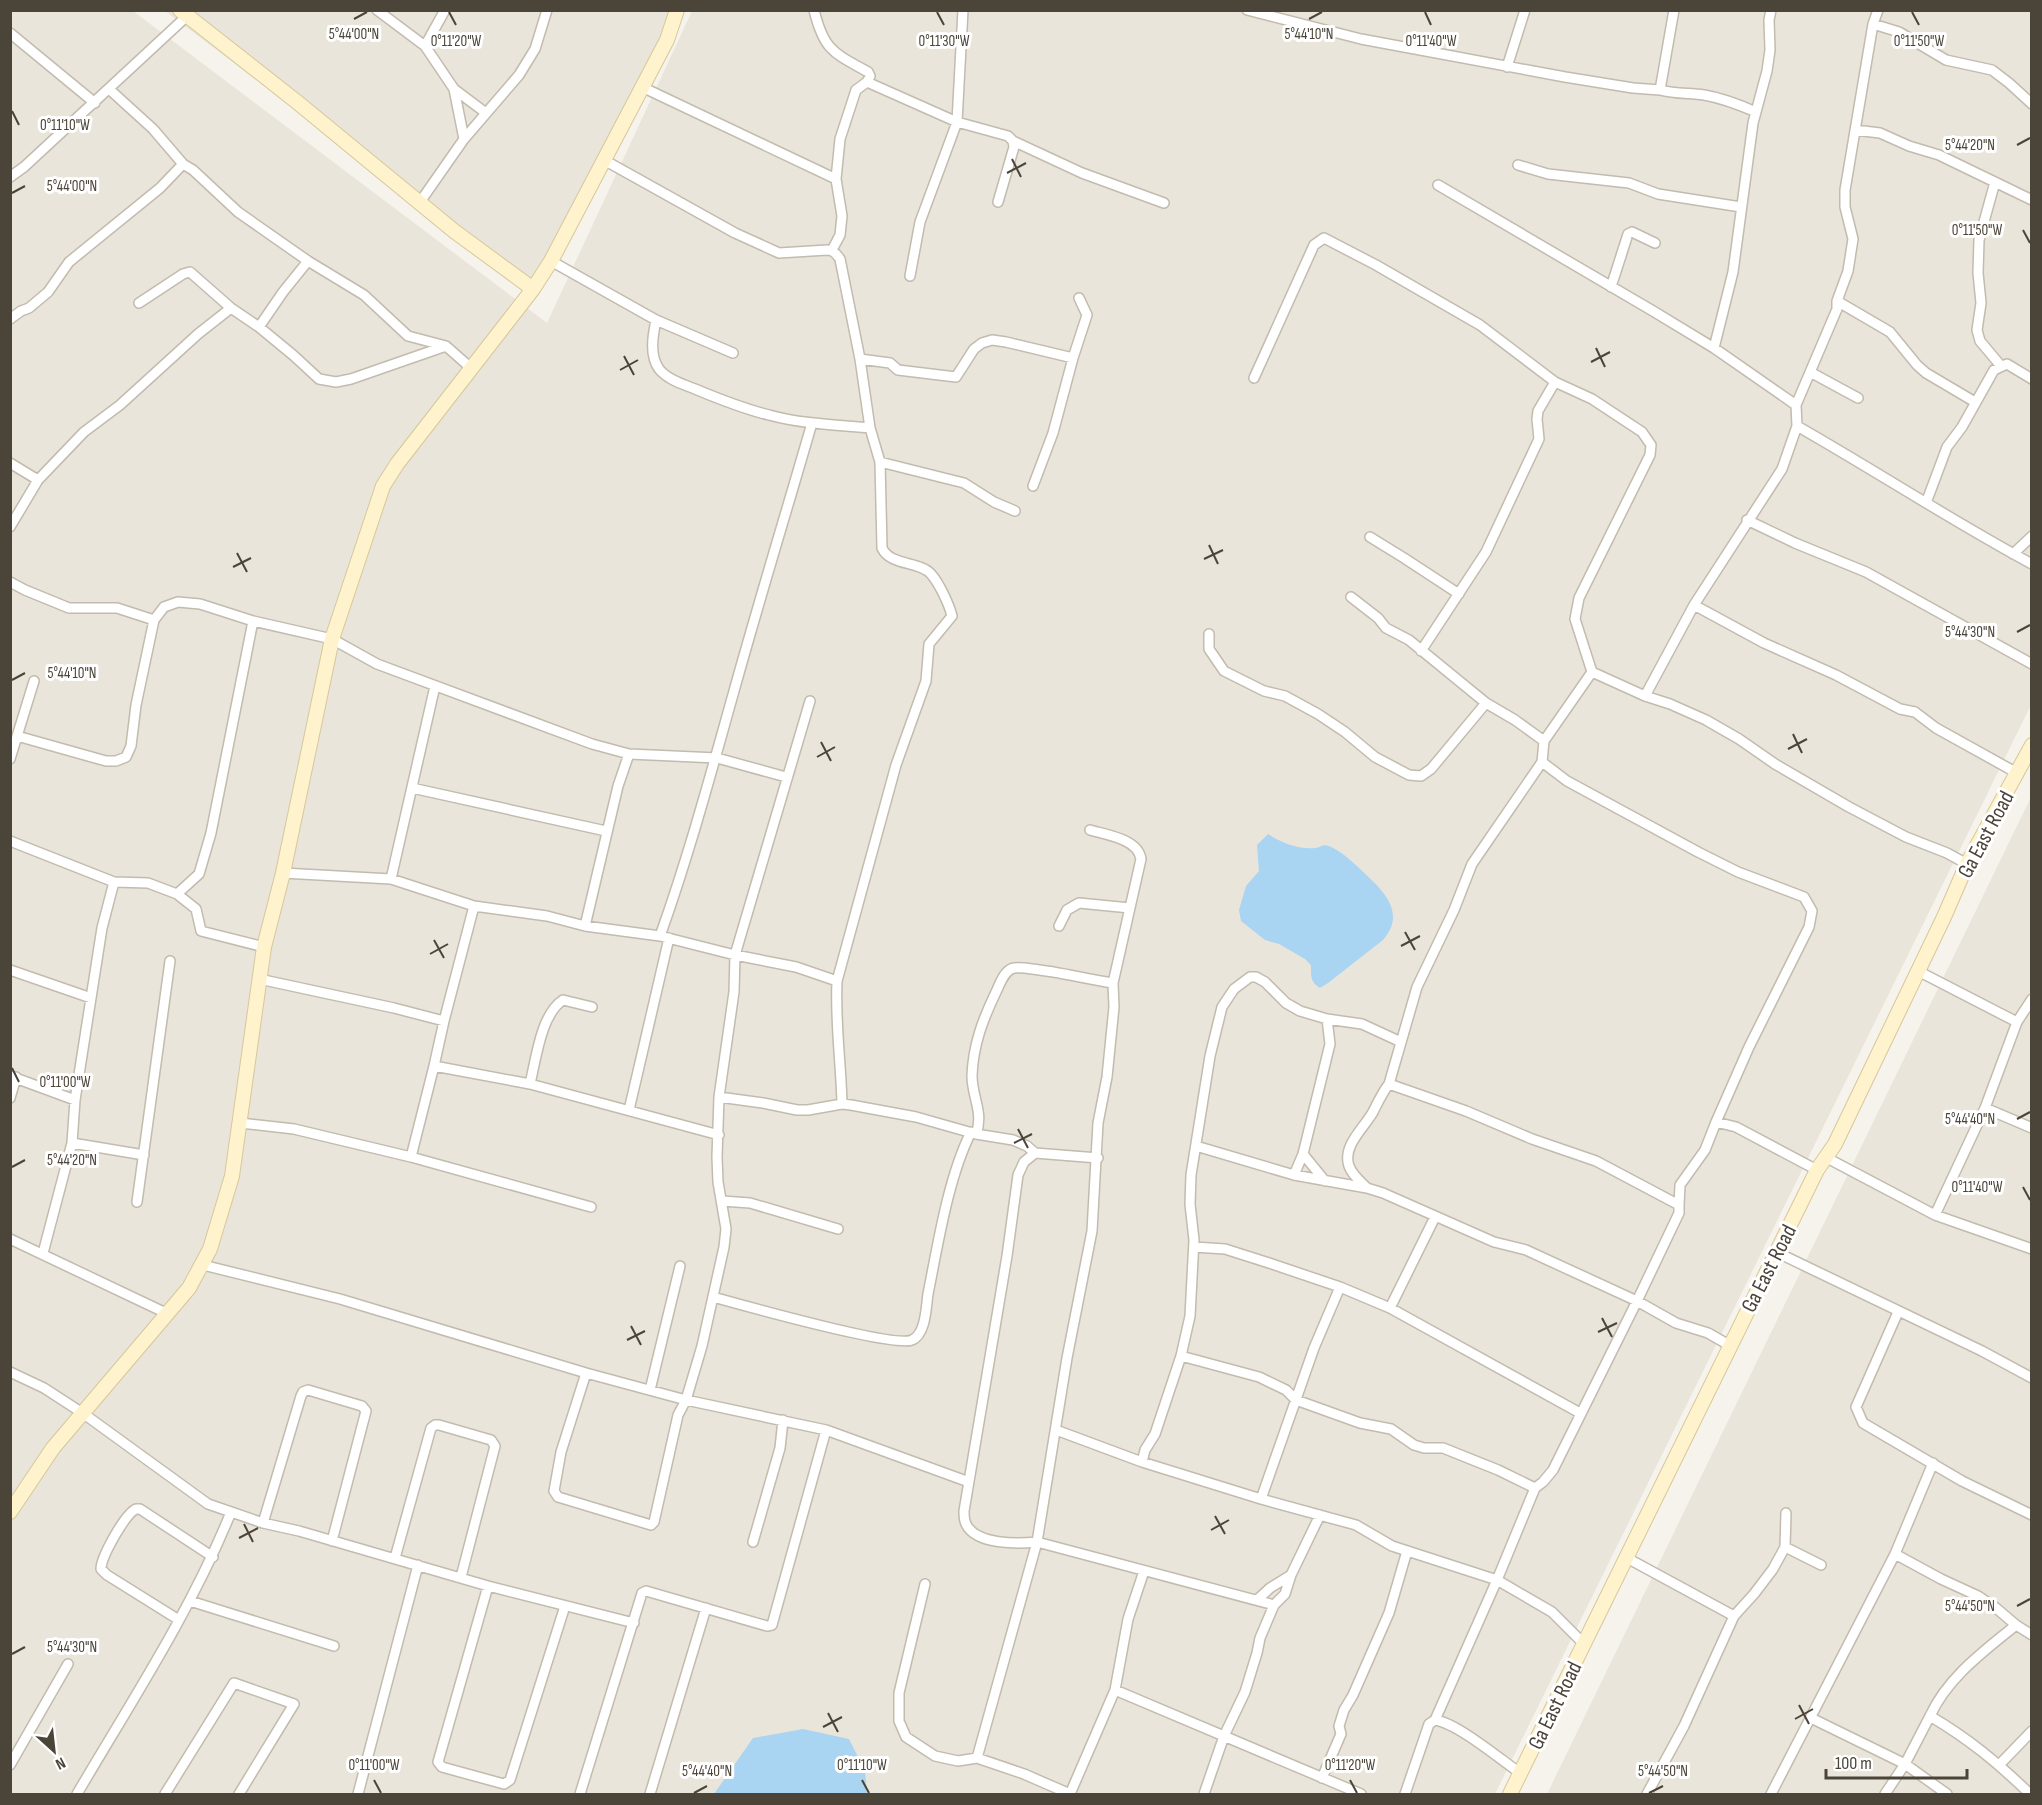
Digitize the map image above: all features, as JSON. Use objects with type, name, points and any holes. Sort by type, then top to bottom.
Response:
[{"type":"street","points":[[377,10],[425,46],[454,89],[486,113]]},
{"type":"street","points":[[425,46],[445,10]]},
{"type":"street","points":[[420,202],[464,139],[519,75],[535,49],[547,10]]},
{"type":"street","points":[[10,1512],[53,1448],[189,1287],[210,1249],[232,1176],[264,947],[283,873],[332,639],[383,486],[397,464],[533,289],[551,261],[667,40],[678,10]]},
{"type":"street","points":[[814,10],[818,24],[832,51],[868,72],[870,76],[867,82],[856,90],[839,148],[836,180],[842,216],[840,235],[832,250]]},
{"type":"street","points":[[910,276],[920,222],[957,122],[963,10]]},
{"type":"street","points":[[1247,10],[1361,39],[1507,67],[1633,88],[1707,95],[1756,112]]},
{"type":"street","points":[[1507,67],[1525,10]]},
{"type":"street","points":[[1660,90],[1674,10]]},
{"type":"street","points":[[1714,348],[1733,272],[1756,112],[1767,71],[1771,10]]},
{"type":"street","points":[[1645,696],[1694,605],[1782,468],[1797,426],[1797,405],[1836,309],[1848,271],[1853,239],[1845,207],[1845,190],[1873,24],[1878,10]]},
{"type":"street","points":[[10,177],[95,103],[184,13],[454,231],[533,289]]},
{"type":"street","points":[[1873,24],[1899,32],[1946,60],[1992,70],[2031,104]]},
{"type":"street","points":[[10,33],[95,103]]},
{"type":"street","points":[[867,82],[957,122],[1008,136],[1013,141],[1082,173],[1164,204]]},
{"type":"street","points":[[642,87],[836,180]]},
{"type":"street","points":[[109,89],[153,129],[183,164],[193,170],[238,212],[308,261],[364,295],[408,336],[446,346],[472,369]]},
{"type":"street","points":[[454,89],[464,139]]},
{"type":"street","points":[[1855,130],[1880,133],[1909,146],[1928,151],[1963,165],[2031,200]]},
{"type":"street","points":[[998,202],[1014,147],[1013,141]]},
{"type":"street","points":[[604,160],[735,234],[779,253],[832,250]]},
{"type":"street","points":[[10,319],[42,297],[69,262],[160,188],[183,164]]},
{"type":"street","points":[[1518,165],[1548,174],[1629,183],[1658,194],[1742,207]]},
{"type":"street","points":[[1995,182],[1979,240],[1978,273],[1981,303],[1977,330],[1980,341],[2001,366]]},
{"type":"street","points":[[1438,185],[1714,348],[1797,405]]},
{"type":"street","points":[[1611,287],[1628,234],[1632,232],[1655,243]]},
{"type":"street","points":[[1254,378],[1314,245],[1323,238],[1376,265],[1480,325],[1555,382],[1592,399],[1642,432],[1651,445],[1650,455],[1579,598],[1575,619],[1592,672],[1706,720],[1775,764],[1850,807],[1906,837],[1947,853],[1967,864]]},
{"type":"street","points":[[832,250],[840,259],[860,359],[870,428],[880,462],[882,548],[884,553],[930,572],[949,603],[952,616],[929,644],[926,681],[896,765],[837,981],[842,1104]]},
{"type":"street","points":[[260,327],[283,292],[308,261]]},
{"type":"street","points":[[551,261],[656,320],[733,353]]},
{"type":"street","points":[[139,303],[183,274],[190,272],[231,308],[260,327],[319,379],[336,382],[391,366],[446,346]]},
{"type":"street","points":[[1033,486],[1053,433],[1087,315],[1079,298]]},
{"type":"street","points":[[1837,301],[1890,332],[1926,373],[1975,402]]},
{"type":"street","points":[[10,527],[38,480],[84,432],[120,405],[198,334],[231,308]]},
{"type":"street","points":[[656,320],[652,339],[654,356],[659,368],[669,378],[719,399],[760,412],[812,423],[870,428]]},
{"type":"street","points":[[860,359],[890,363],[898,370],[956,377],[974,349],[992,340],[1074,358]]},
{"type":"street","points":[[1926,503],[1947,447],[1962,427],[1994,370],[2001,366],[2011,366],[2031,379]]},
{"type":"street","points":[[1810,372],[1858,398]]},
{"type":"street","points":[[1421,651],[1486,552],[1539,439],[1538,411],[1555,382]]},
{"type":"street","points":[[629,1110],[665,937],[680,880],[812,423]]},
{"type":"street","points":[[1797,426],[1870,468],[1989,542],[2031,564]]},
{"type":"street","points":[[880,462],[964,483],[994,502],[1015,511]]},
{"type":"street","points":[[10,463],[38,480]]},
{"type":"street","points":[[1747,520],[1795,543],[1866,572],[2031,664]]},
{"type":"street","points":[[2013,554],[2031,536]]},
{"type":"street","points":[[1370,537],[1459,594]]},
{"type":"street","points":[[10,582],[69,608],[117,608],[154,620]]},
{"type":"street","points":[[1351,597],[1386,627],[1399,634],[1486,703],[1544,741]]},
{"type":"street","points":[[14,738],[106,761],[116,761],[126,757],[131,746],[136,705],[154,620],[164,607],[178,602],[200,604],[253,621],[332,639],[377,664],[592,744],[629,754],[717,758],[786,777]]},
{"type":"street","points":[[1694,605],[1785,654],[1836,675],[1900,709],[1915,712],[1936,728],[2017,773]]},
{"type":"street","points":[[177,894],[199,874],[211,833],[253,621]]},
{"type":"street","points":[[1209,634],[1209,649],[1224,671],[1264,691],[1285,696],[1318,714],[1345,732],[1375,757],[1409,775],[1421,776],[1431,769],[1486,703]]},
{"type":"street","points":[[1367,1188],[1352,1172],[1347,1156],[1379,1097],[1389,1084],[1417,987],[1454,910],[1472,864],[1542,762],[1544,741],[1592,672]]},
{"type":"street","points":[[10,759],[14,738],[34,681]]},
{"type":"street","points":[[391,879],[435,686]]},
{"type":"street","points":[[586,1373],[561,1452],[554,1491],[558,1497],[649,1525],[654,1522],[678,1415],[686,1400],[702,1346],[724,1247],[726,1229],[718,1173],[719,1097],[734,992],[735,955],[810,701]]},
{"type":"street","name":"Ga East Road","points":[[1510,1794],[1817,1170],[1835,1144],[1967,864],[2031,745]]},
{"type":"street","points":[[585,926],[606,831],[629,754]]},
{"type":"street","points":[[1405,1794],[1429,1724],[1435,1720],[1535,1488],[1553,1470],[1637,1301],[1679,1213],[1680,1185],[1705,1150],[1749,1047],[1809,927],[1812,911],[1804,897],[1738,872],[1698,852],[1567,781],[1542,762]]},
{"type":"street","points":[[412,788],[606,831]]},
{"type":"street","points":[[977,1758],[1037,1542],[1067,1358],[1089,1247],[1098,1158],[1098,1123],[1107,1077],[1114,1007],[1113,983],[1142,859],[1132,844],[1090,830]]},
{"type":"street","points":[[10,841],[114,882],[148,883],[177,894],[196,909],[201,930],[264,947]]},
{"type":"street","points":[[283,873],[391,879],[474,906],[547,916],[585,926],[665,937],[735,955],[796,967],[837,981]]},
{"type":"street","points":[[43,1253],[72,1143],[75,1100],[102,928],[114,882]]},
{"type":"street","points":[[1059,926],[1067,910],[1079,903],[1130,908]]},
{"type":"street","points":[[411,1157],[474,906]]},
{"type":"street","points":[[137,1202],[170,961]]},
{"type":"street","points":[[713,1298],[869,1337],[902,1342],[912,1340],[922,1329],[935,1260],[960,1153],[980,1120],[972,1076],[977,1039],[982,1018],[1005,973],[1016,967],[1058,972],[1113,983]]},
{"type":"street","points":[[10,970],[91,998]]},
{"type":"street","points":[[1918,971],[2017,1022]]},
{"type":"street","points":[[1142,1462],[1145,1450],[1155,1434],[1181,1356],[1190,1316],[1194,1247],[1190,1204],[1196,1146],[1218,1017],[1222,1007],[1234,989],[1250,977],[1261,978],[1286,1003],[1300,1011],[1327,1019],[1362,1024],[1401,1042]]},
{"type":"street","points":[[259,979],[444,1021]]},
{"type":"street","points":[[1935,1215],[1985,1108],[2017,1022],[2031,999]]},
{"type":"street","points":[[530,1084],[546,1022],[556,1005],[563,1000],[592,1007]]},
{"type":"street","points":[[1294,1175],[1303,1154],[1330,1044],[1327,1019]]},
{"type":"street","points":[[434,1066],[530,1084],[719,1135]]},
{"type":"street","points":[[10,1098],[13,1077],[75,1100]]},
{"type":"street","points":[[1389,1084],[1596,1161],[1679,1205]]},
{"type":"street","points":[[719,1097],[797,1110],[842,1104],[916,1117],[973,1133],[1013,1140],[1027,1146],[1035,1153],[1098,1158]]},
{"type":"street","points":[[1985,1108],[2031,1128]]},
{"type":"street","points":[[1716,1122],[1736,1127],[1817,1170]]},
{"type":"street","points":[[240,1123],[294,1129],[411,1157],[591,1208]]},
{"type":"street","points":[[72,1143],[144,1155]]},
{"type":"street","points":[[1196,1146],[1294,1175],[1367,1188],[1494,1242],[1526,1250],[1637,1301],[1676,1323],[1707,1332],[1730,1345]]},
{"type":"street","points":[[1035,1153],[1024,1162],[1018,1175],[1007,1256],[964,1510],[965,1523],[977,1535],[1005,1543],[1017,1545],[1037,1542],[1274,1605]]},
{"type":"street","points":[[1303,1154],[1325,1181]]},
{"type":"street","points":[[1827,1158],[1935,1215],[2031,1249]]},
{"type":"street","points":[[722,1201],[750,1203],[838,1228]]},
{"type":"street","points":[[1390,1308],[1434,1217]]},
{"type":"street","points":[[11,1241],[43,1253],[168,1314]]},
{"type":"street","points":[[1194,1247],[1225,1249],[1340,1287],[1390,1308],[1580,1413]]},
{"type":"street","points":[[1776,1252],[1982,1351],[2031,1378]]},
{"type":"street","points":[[202,1265],[340,1299],[586,1373],[686,1400],[826,1430],[969,1482]]},
{"type":"street","points":[[650,1390],[680,1266]]},
{"type":"street","points":[[1261,1499],[1314,1348],[1340,1287]]},
{"type":"street","points":[[1898,1312],[1856,1407],[1863,1423],[1962,1481],[2031,1515]]},
{"type":"street","points":[[1181,1356],[1259,1377],[1286,1390],[1296,1400],[1360,1423],[1391,1429],[1424,1448],[1443,1448],[1535,1488]]},
{"type":"street","points":[[10,1372],[44,1388],[84,1414],[208,1504],[263,1523],[395,1558],[488,1586],[634,1623]]},
{"type":"street","points":[[263,1523],[301,1396],[308,1390],[362,1406],[366,1411],[332,1541]]},
{"type":"street","points":[[753,1542],[780,1448],[783,1420]]},
{"type":"street","points":[[395,1558],[431,1428],[439,1425],[491,1440],[495,1446],[461,1577]]},
{"type":"street","points":[[580,1794],[634,1623],[640,1596],[646,1591],[767,1626],[772,1625],[826,1430]]},
{"type":"street","points":[[1056,1430],[1142,1462],[1261,1499],[1356,1525],[1392,1546],[1497,1580],[1552,1612],[1584,1644]]},
{"type":"street","points":[[1771,1794],[1895,1554],[1933,1463]]},
{"type":"street","points":[[179,1620],[107,1575],[101,1569],[104,1558],[128,1514],[136,1509],[140,1509],[213,1557]]},
{"type":"street","points":[[77,1794],[190,1601],[213,1557],[231,1512]]},
{"type":"street","points":[[1647,1794],[1684,1726],[1734,1616],[1773,1569],[1785,1548],[1786,1513]]},
{"type":"street","points":[[1204,1794],[1224,1736],[1245,1692],[1260,1638],[1274,1605],[1286,1594],[1291,1575],[1320,1515]]},
{"type":"street","points":[[1785,1548],[1821,1565]]},
{"type":"street","points":[[1322,1778],[1341,1734],[1340,1726],[1344,1710],[1353,1695],[1389,1613],[1407,1551]]},
{"type":"street","points":[[1895,1554],[1978,1596],[2031,1635]]},
{"type":"street","points":[[1627,1558],[1734,1616]]},
{"type":"street","points":[[358,1794],[418,1565]]},
{"type":"street","points":[[925,1584],[899,1693],[899,1721],[906,1737],[934,1756],[958,1761],[977,1758],[1024,1774],[1050,1790],[1070,1794],[1115,1690],[1128,1619],[1143,1571]]},
{"type":"street","points":[[1257,1600],[1270,1587],[1291,1575]]},
{"type":"street","points":[[488,1586],[438,1762],[442,1767],[504,1784],[510,1780],[565,1606]]},
{"type":"street","points":[[190,1601],[334,1646]]},
{"type":"street","points":[[650,1794],[706,1608]]},
{"type":"street","points":[[1885,1794],[1905,1764],[1944,1690],[1974,1659],[2016,1625]]},
{"type":"street","points":[[10,1765],[68,1664]]},
{"type":"street","points":[[165,1794],[234,1683],[294,1704],[239,1794]]},
{"type":"street","points":[[1115,1690],[1361,1794]]},
{"type":"street","points":[[1930,1716],[1968,1739],[2000,1764],[2030,1794]]},
{"type":"street","points":[[1811,1718],[1905,1764],[1947,1794]]},
{"type":"street","points":[[1435,1720],[1442,1721],[1467,1736],[1520,1773]]},
{"type":"street","points":[[2000,1764],[2031,1731]]},
{"type":"shaded area","points":[[11,11],[133,11],[547,323],[692,11],[2031,11],[2031,705],[1495,1794],[11,1794]]},
{"type":"shaded area","points":[[165,11],[678,11],[642,104],[533,289]]},
{"type":"shaded area","points":[[2031,797],[2031,1794],[1547,1794]]},
{"type":"water","points":[[1268,834],[1297,847],[1316,848],[1327,845],[1338,851],[1378,886],[1389,902],[1393,921],[1383,940],[1320,988],[1313,981],[1311,965],[1305,959],[1279,944],[1265,940],[1241,921],[1239,910],[1246,886],[1259,871],[1257,845]]},
{"type":"water","points":[[803,1729],[849,1739],[865,1771],[867,1794],[714,1794],[753,1738]]}]
